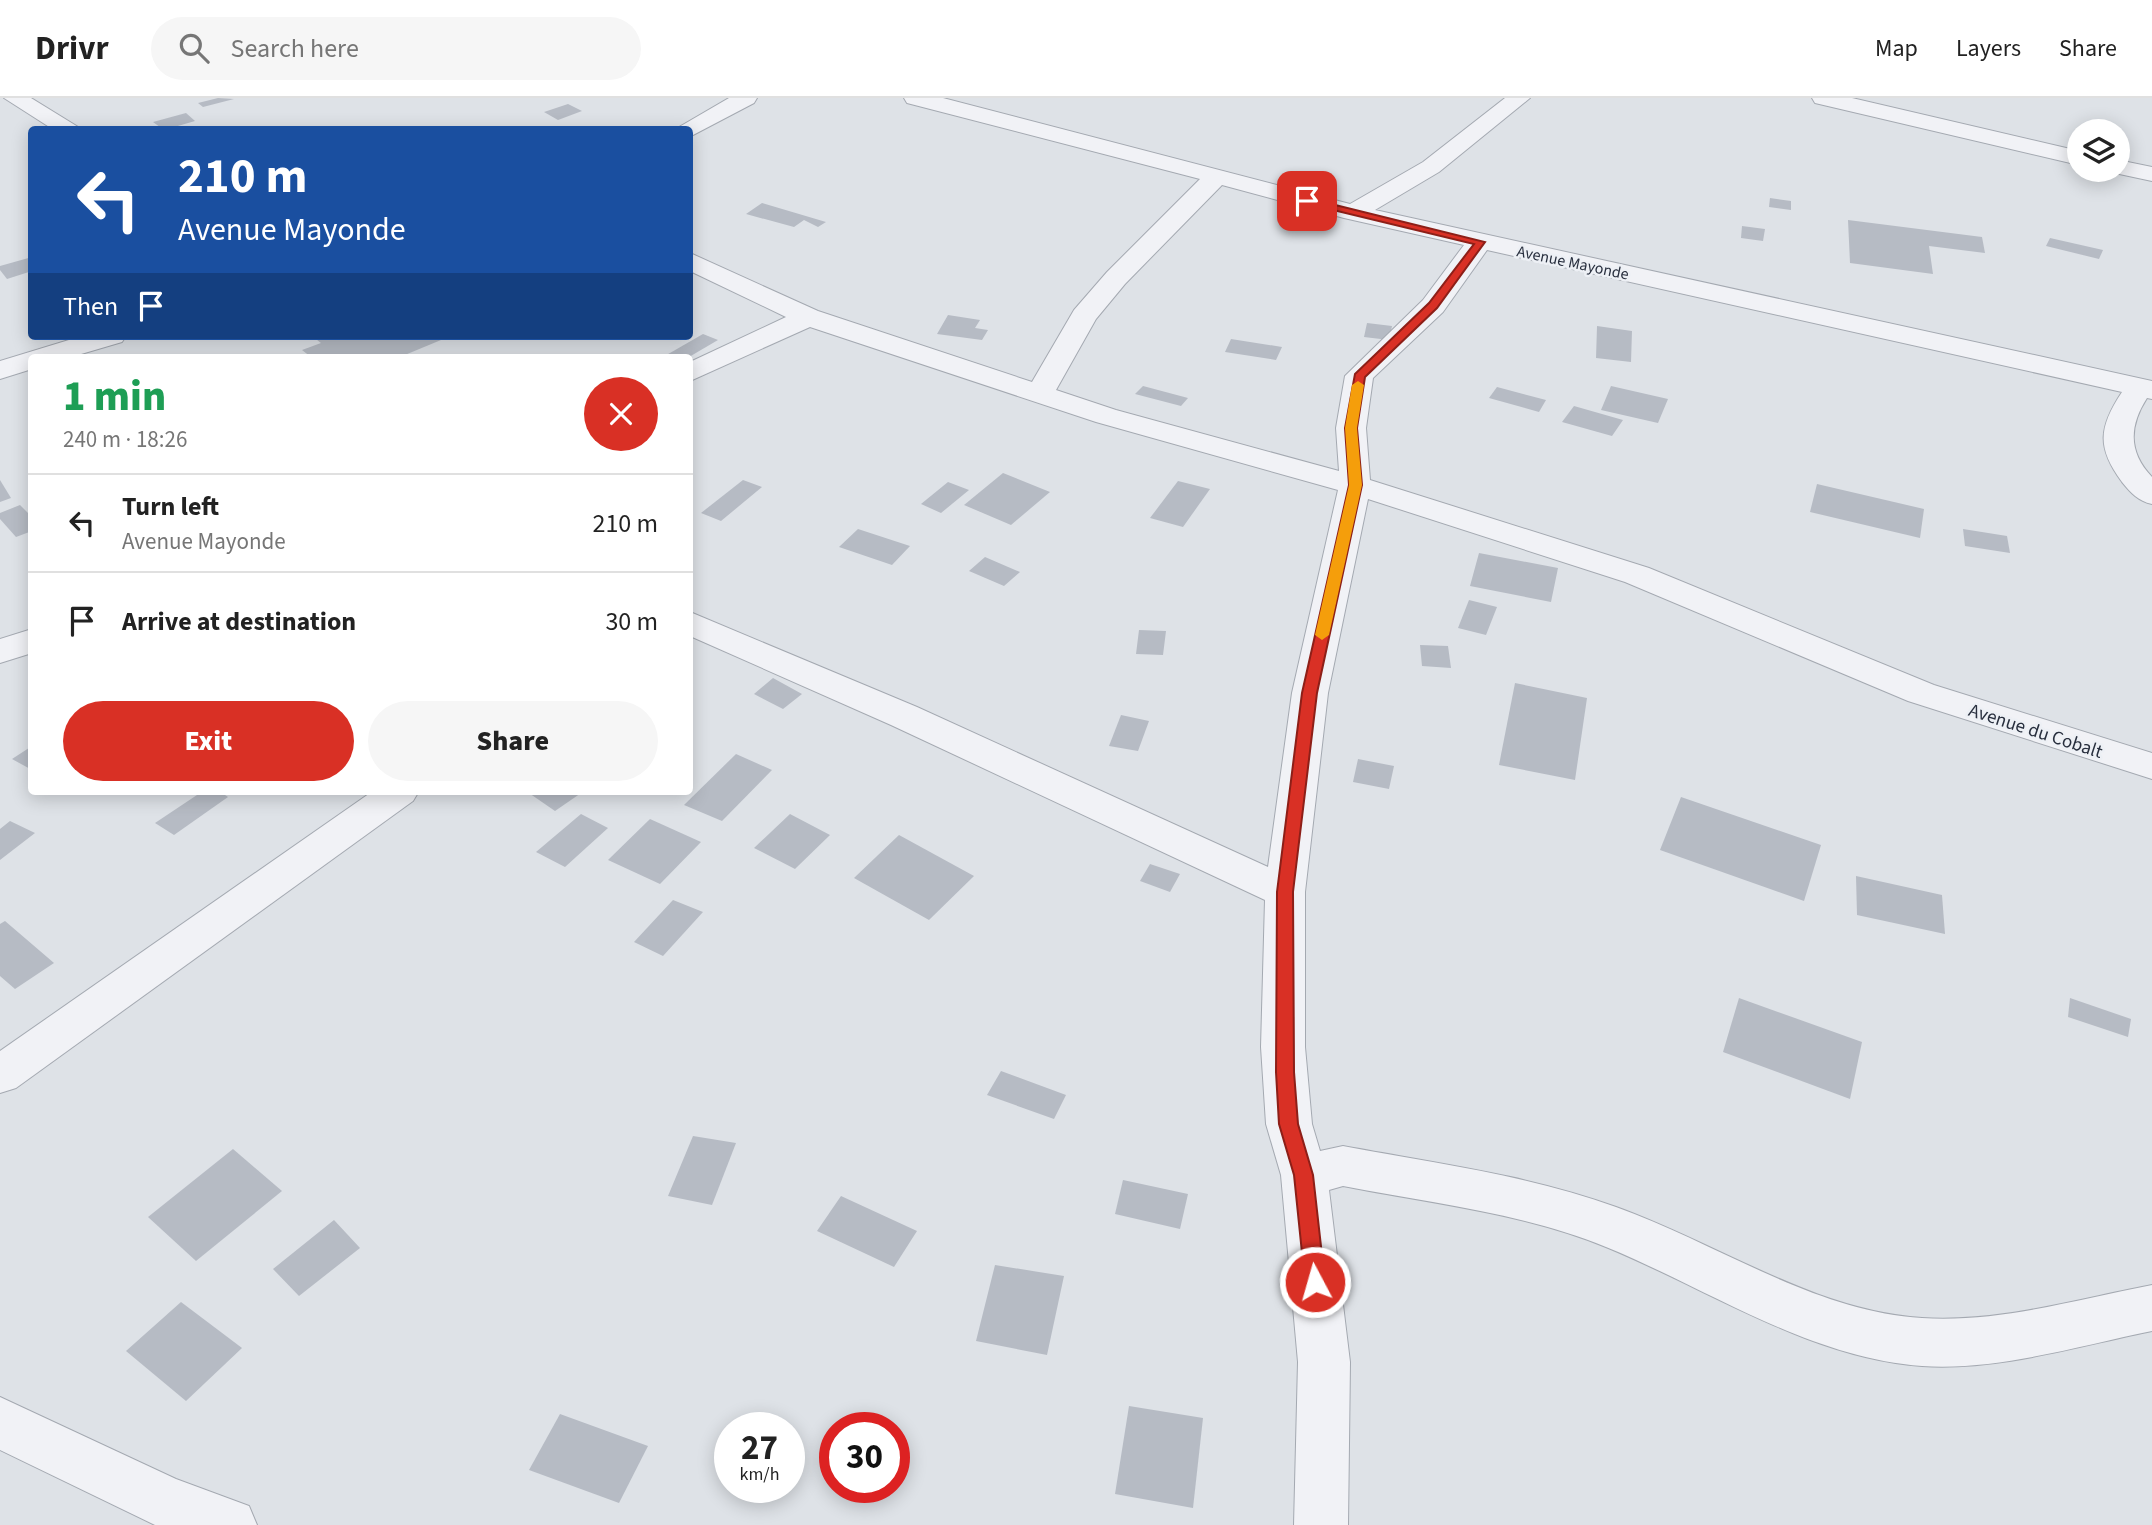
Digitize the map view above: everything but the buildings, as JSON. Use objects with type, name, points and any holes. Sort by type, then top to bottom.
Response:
[{"type":"street","points":[[15,98],[65,126]]},
{"type":"street","points":[[693,126],[746,98]]},
{"type":"street","name":"Avenue Mayonde","points":[[915,98],[1063,134],[1353,213],[1924,342],[2146,388]]},
{"type":"street","points":[[1353,213],[1430,167],[1519,98]]},
{"type":"street","points":[[1823,98],[2067,155]]},
{"type":"street","points":[[2130,169],[2152,174]]},
{"type":"street","points":[[1039,394],[1084,316],[1116,278],[1216,177]]},
{"type":"street","points":[[1321,1525],[1324,1362],[1304,1175],[1289,1124],[1283,1047],[1285,892],[1310,693],[1356,485],[1351,428],[1359,376],[1433,306],[1480,242]]},
{"type":"street","name":"Avenue du Cobalt","points":[[693,262],[808,317],[1106,416],[1356,485],[1637,575],[1921,693],[2152,766]]},
{"type":"street","points":[[693,372],[808,317]]},
{"type":"street","points":[[51,354],[98,340]]},
{"type":"street","points":[[0,370],[28,361]]},
{"type":"street","points":[[2146,388],[2124,409],[2115,432],[2121,457],[2135,479],[2152,495]]},
{"type":"street","points":[[693,624],[904,716],[1285,892]]},
{"type":"street","points":[[0,652],[28,642]]},
{"type":"street","points":[[0,1075],[394,795]]},
{"type":"street","points":[[1304,1175],[1343,1166],[1521,1200],[1613,1227],[1840,1328],[1922,1342],[1985,1340],[2152,1308]]},
{"type":"street","points":[[0,1423],[167,1503],[230,1525]]},
{"type":"slow traffic","points":[[1322,635],[1356,485],[1351,428],[1358,385]]},
{"type":"route","points":[[1307,201],[1480,242],[1433,306],[1359,376],[1351,428],[1356,485],[1310,693],[1285,892],[1283,1047],[1289,1124],[1304,1175],[1315,1282]]}]
